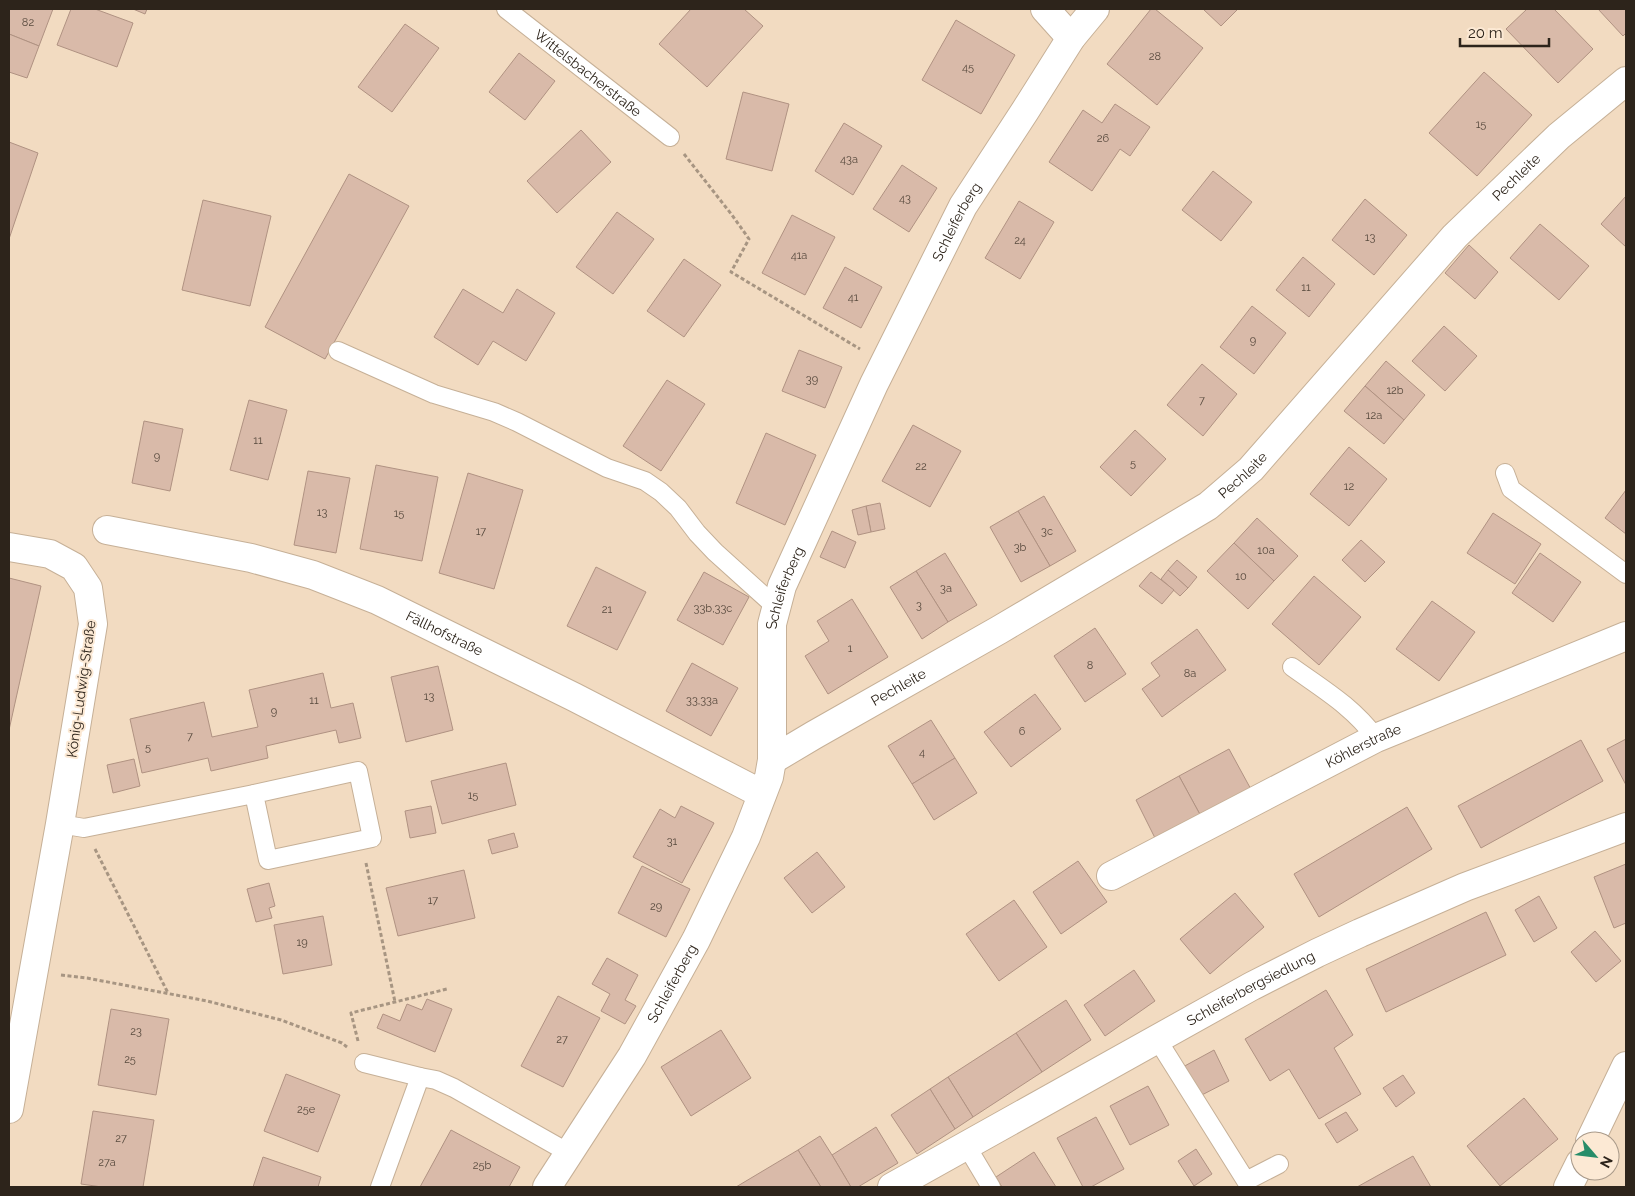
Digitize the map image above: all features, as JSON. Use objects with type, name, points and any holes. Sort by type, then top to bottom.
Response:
[{"type":"street","points":[[1045,9],[1071,38]]},
{"type":"street","name":"Schleiferberg","points":[[547,1187],[632,1056],[687,958],[746,837],[772,760],[772,624],[782,586],[884,364],[963,206],[1071,38],[1095,9]]},
{"type":"street","name":"Pechleite","points":[[772,760],[999,630],[1208,506],[1251,468],[1455,236],[1559,136],[1626,81]]},
{"type":"street","name":"Fällhofstraße","points":[[107,530],[250,558],[313,575],[377,600],[574,697],[762,794]]},
{"type":"street","name":"König-Ludwig-Straße","points":[[9,547],[50,554],[74,567],[88,588],[94,624],[72,826],[9,1109]]},
{"type":"street","name":"Köhlerstraße","points":[[1111,876],[1376,738],[1626,636]]},
{"type":"street","name":"Schleiferbergsiedlung","points":[[892,1187],[1252,986],[1360,933],[1465,887],[1626,827]]},
{"type":"street","points":[[1595,1131],[1626,1066]]},
{"type":"lane","name":"Wittelsbacherstraße","points":[[506,9],[670,137]]},
{"type":"lane","points":[[338,351],[434,394],[494,412],[607,468],[645,481],[661,492],[678,508],[697,533],[715,552],[776,607]]},
{"type":"lane","points":[[1505,473],[1511,489],[1626,574]]},
{"type":"lane","points":[[1292,667],[1349,708],[1365,723],[1376,738]]},
{"type":"lane","points":[[72,826],[254,794],[358,771],[372,838],[268,860],[254,794]]},
{"type":"lane","points":[[1157,1039],[1246,1182],[1279,1164]]},
{"type":"lane","points":[[364,1063],[436,1080],[454,1088],[569,1153]]},
{"type":"lane","points":[[380,1187],[420,1076]]},
{"type":"lane","points":[[966,1145],[991,1187]]},
{"type":"path","points":[[670,137],[749,239],[731,272],[884,364]]},
{"type":"path","points":[[72,826],[168,993]]},
{"type":"path","points":[[361,840],[395,1002]]},
{"type":"path","points":[[87,978],[207,1001],[289,1024],[342,1043],[364,1063]]},
{"type":"path","points":[[364,1063],[351,1013],[448,988]]},
{"type":"building","points":[[9,9],[53,9],[39,46],[9,34]]},
{"type":"building","points":[[71,9],[95,9],[133,23],[117,67],[57,45]]},
{"type":"building","points":[[133,9],[147,9],[145,14]]},
{"type":"building","points":[[691,9],[744,9],[763,26],[707,87],[659,44]]},
{"type":"building","points":[[1151,9],[1155,9],[1203,48],[1157,105],[1107,64]]},
{"type":"building","points":[[1203,9],[1238,9],[1221,26]]},
{"type":"building","points":[[1527,9],[1554,9],[1593,49],[1558,83],[1506,29]]},
{"type":"building","points":[[1598,9],[1626,9],[1626,33],[1623,36]]},
{"type":"building","points":[[956,20],[1015,55],[981,114],[922,80]]},
{"type":"building","points":[[405,24],[439,48],[392,112],[358,87]]},
{"type":"building","points":[[9,34],[39,46],[27,78],[9,72]]},
{"type":"building","points":[[519,53],[555,81],[525,120],[489,92]]},
{"type":"building","points":[[1484,72],[1532,115],[1477,176],[1429,133]]},
{"type":"building","points":[[743,92],[789,104],[772,171],[726,159]]},
{"type":"building","points":[[1115,104],[1150,127],[1130,156],[1120,149],[1092,191],[1049,162],[1083,110],[1102,123]]},
{"type":"building","points":[[844,123],[882,146],[853,195],[815,171]]},
{"type":"building","points":[[581,130],[611,162],[557,213],[527,181]]},
{"type":"building","points":[[9,142],[38,153],[9,239]]},
{"type":"building","points":[[902,165],[937,188],[909,232],[873,209]]},
{"type":"building","points":[[1213,171],[1252,202],[1221,241],[1182,210]]},
{"type":"building","points":[[349,174],[409,206],[325,359],[265,327]]},
{"type":"building","points":[[1626,196],[1626,247],[1601,224]]},
{"type":"building","points":[[1365,199],[1407,235],[1374,275],[1332,240]]},
{"type":"building","points":[[203,200],[271,216],[250,306],[182,290]]},
{"type":"building","points":[[1019,201],[1054,222],[1020,279],[985,258]]},
{"type":"building","points":[[617,212],[654,239],[613,294],[576,267]]},
{"type":"building","points":[[792,215],[835,237],[805,295],[762,273]]},
{"type":"building","points":[[1540,224],[1589,266],[1559,300],[1510,258]]},
{"type":"building","points":[[1469,245],[1498,272],[1475,299],[1445,273]]},
{"type":"building","points":[[1303,257],[1335,284],[1309,317],[1276,290]]},
{"type":"building","points":[[684,259],[721,285],[684,337],[647,311]]},
{"type":"building","points":[[845,267],[882,287],[861,328],[823,308]]},
{"type":"building","points":[[463,289],[503,313],[517,289],[555,313],[526,361],[493,341],[478,365],[434,337]]},
{"type":"building","points":[[1252,306],[1286,333],[1254,374],[1220,347]]},
{"type":"building","points":[[1444,326],[1477,356],[1445,391],[1412,361]]},
{"type":"building","points":[[799,350],[842,367],[825,408],[782,391]]},
{"type":"building","points":[[1386,361],[1425,395],[1404,420],[1365,386]]},
{"type":"building","points":[[1202,364],[1237,394],[1203,436],[1167,405]]},
{"type":"building","points":[[667,380],[705,404],[661,471],[623,446]]},
{"type":"building","points":[[1365,386],[1404,420],[1384,444],[1344,411]]},
{"type":"building","points":[[249,400],[287,410],[268,480],[230,470]]},
{"type":"building","points":[[144,421],[183,429],[170,491],[132,483]]},
{"type":"building","points":[[913,425],[961,451],[930,507],[882,481]]},
{"type":"building","points":[[1135,430],[1166,459],[1131,496],[1100,467]]},
{"type":"building","points":[[766,433],[816,455],[785,525],[736,503]]},
{"type":"building","points":[[1349,447],[1387,479],[1349,526],[1310,494]]},
{"type":"building","points":[[376,465],[438,477],[422,561],[360,549]]},
{"type":"building","points":[[308,471],[350,478],[336,553],[294,545]]},
{"type":"building","points":[[468,473],[523,490],[494,589],[439,573]]},
{"type":"building","points":[[1626,490],[1626,534],[1605,518]]},
{"type":"building","points":[[1044,496],[1076,551],[1050,566],[1018,511]]},
{"type":"building","points":[[880,503],[885,529],[871,532],[866,506]]},
{"type":"building","points":[[866,506],[871,532],[858,535],[852,510]]},
{"type":"building","points":[[1018,511],[1050,566],[1021,582],[990,527]]},
{"type":"building","points":[[1493,513],[1541,544],[1515,584],[1467,553]]},
{"type":"building","points":[[1257,518],[1298,556],[1274,581],[1234,543]]},
{"type":"building","points":[[832,531],[856,542],[845,568],[820,557]]},
{"type":"building","points":[[1361,540],[1385,562],[1365,582],[1342,560]]},
{"type":"building","points":[[1234,543],[1274,581],[1248,609],[1207,571]]},
{"type":"building","points":[[945,553],[977,605],[948,622],[916,571]]},
{"type":"building","points":[[1540,553],[1581,582],[1553,622],[1512,593]]},
{"type":"building","points":[[1177,560],[1197,577],[1188,588],[1168,570]]},
{"type":"building","points":[[596,567],[646,592],[617,650],[567,626]]},
{"type":"building","points":[[1168,570],[1188,588],[1180,596],[1161,579]]},
{"type":"building","points":[[916,571],[948,622],[922,639],[890,587]]},
{"type":"building","points":[[704,572],[749,597],[723,645],[677,620]]},
{"type":"building","points":[[1151,572],[1174,590],[1162,604],[1139,586]]},
{"type":"building","points":[[1314,576],[1361,617],[1319,665],[1272,624]]},
{"type":"building","points":[[9,578],[41,586],[9,730]]},
{"type":"building","points":[[852,599],[888,657],[828,694],[805,656],[829,641],[817,621]]},
{"type":"building","points":[[1432,601],[1475,632],[1439,681],[1396,649]]},
{"type":"building","points":[[1095,628],[1126,674],[1085,702],[1054,656]]},
{"type":"building","points":[[1197,629],[1226,670],[1162,717],[1142,689],[1160,676],[1151,663]]},
{"type":"building","points":[[692,663],[738,688],[711,736],[666,711]]},
{"type":"building","points":[[438,666],[453,730],[406,742],[391,677]]},
{"type":"building","points":[[323,673],[331,708],[353,703],[361,738],[339,743],[336,730],[266,746],[268,758],[211,771],[208,758],[142,773],[130,719],[204,702],[212,737],[258,727],[249,690]]},
{"type":"building","points":[[1035,694],[1061,729],[1011,767],[984,732]]},
{"type":"building","points":[[931,720],[955,758],[912,784],[888,746]]},
{"type":"building","points":[[1626,739],[1626,785],[1607,749]]},
{"type":"building","points":[[1581,740],[1603,781],[1481,848],[1458,806]]},
{"type":"building","points":[[1229,749],[1253,793],[1203,820],[1179,776]]},
{"type":"building","points":[[955,758],[977,793],[934,820],[912,784]]},
{"type":"building","points":[[134,759],[140,786],[113,793],[107,765]]},
{"type":"building","points":[[506,763],[516,805],[442,824],[431,781]]},
{"type":"building","points":[[1179,776],[1203,820],[1158,844],[1136,800]]},
{"type":"building","points":[[431,806],[436,833],[410,838],[405,811]]},
{"type":"building","points":[[681,806],[714,823],[682,883],[633,857],[660,809],[675,818]]},
{"type":"building","points":[[1407,807],[1432,849],[1319,917],[1294,874]]},
{"type":"building","points":[[514,833],[518,847],[492,854],[488,840]]},
{"type":"building","points":[[817,852],[845,887],[812,913],[784,878]]},
{"type":"building","points":[[1078,861],[1107,902],[1061,934],[1033,892]]},
{"type":"building","points":[[1626,864],[1626,923],[1614,928],[1594,877]]},
{"type":"building","points":[[642,866],[690,889],[666,937],[618,913]]},
{"type":"building","points":[[464,870],[475,918],[398,936],[386,888]]},
{"type":"building","points":[[269,883],[275,906],[269,908],[272,918],[256,922],[247,889]]},
{"type":"building","points":[[1235,893],[1264,927],[1210,974],[1180,939]]},
{"type":"building","points":[[1539,896],[1557,928],[1534,942],[1515,910]]},
{"type":"building","points":[[1014,900],[1047,947],[999,981],[966,934]]},
{"type":"building","points":[[1486,912],[1506,955],[1386,1012],[1366,969]]},
{"type":"building","points":[[323,916],[332,965],[283,974],[274,925]]},
{"type":"building","points":[[1595,931],[1621,961],[1596,982],[1571,952]]},
{"type":"building","points":[[607,958],[638,975],[625,1000],[636,1006],[625,1024],[601,1011],[610,994],[592,984]]},
{"type":"building","points":[[1134,970],[1155,1001],[1105,1036],[1084,1005]]},
{"type":"building","points":[[1326,990],[1353,1035],[1334,1048],[1361,1094],[1319,1119],[1289,1069],[1270,1081],[1245,1039]]},
{"type":"building","points":[[558,996],[600,1018],[563,1087],[521,1066]]},
{"type":"building","points":[[427,999],[452,1009],[435,1052],[377,1028],[383,1014],[400,1021],[407,1004],[422,1010]]},
{"type":"building","points":[[1066,1000],[1091,1040],[1042,1072],[1016,1033]]},
{"type":"building","points":[[111,1009],[169,1019],[156,1095],[98,1085]]},
{"type":"building","points":[[721,1030],[751,1078],[691,1116],[661,1067]]},
{"type":"building","points":[[1016,1033],[1042,1072],[973,1117],[948,1077]]},
{"type":"building","points":[[1214,1050],[1229,1081],[1196,1098],[1181,1068]]},
{"type":"building","points":[[286,1074],[340,1095],[318,1152],[264,1131]]},
{"type":"building","points":[[1403,1075],[1415,1093],[1396,1107],[1383,1088]]},
{"type":"building","points":[[948,1077],[973,1117],[955,1129],[930,1089]]},
{"type":"building","points":[[1148,1086],[1169,1125],[1130,1145],[1110,1106]]},
{"type":"building","points":[[930,1089],[955,1129],[917,1154],[891,1115]]},
{"type":"building","points":[[1524,1098],[1558,1139],[1500,1186],[1467,1146]]},
{"type":"building","points":[[93,1111],[154,1120],[143,1187],[102,1187],[81,1184]]},
{"type":"building","points":[[1346,1112],[1358,1130],[1337,1143],[1325,1124]]},
{"type":"building","points":[[1096,1117],[1124,1169],[1091,1187],[1083,1187],[1057,1138]]},
{"type":"building","points":[[876,1127],[898,1163],[858,1187],[851,1187],[832,1155]]},
{"type":"building","points":[[451,1130],[520,1167],[509,1187],[420,1187]]},
{"type":"building","points":[[820,1136],[851,1187],[821,1187],[798,1150]]},
{"type":"building","points":[[1196,1149],[1212,1174],[1194,1186],[1178,1161]]},
{"type":"building","points":[[798,1150],[821,1187],[736,1187]]},
{"type":"building","points":[[1034,1152],[1056,1187],[1002,1187],[996,1177]]},
{"type":"building","points":[[1413,1156],[1431,1187],[1357,1187]]},
{"type":"building","points":[[263,1157],[321,1177],[318,1187],[253,1187]]}]
